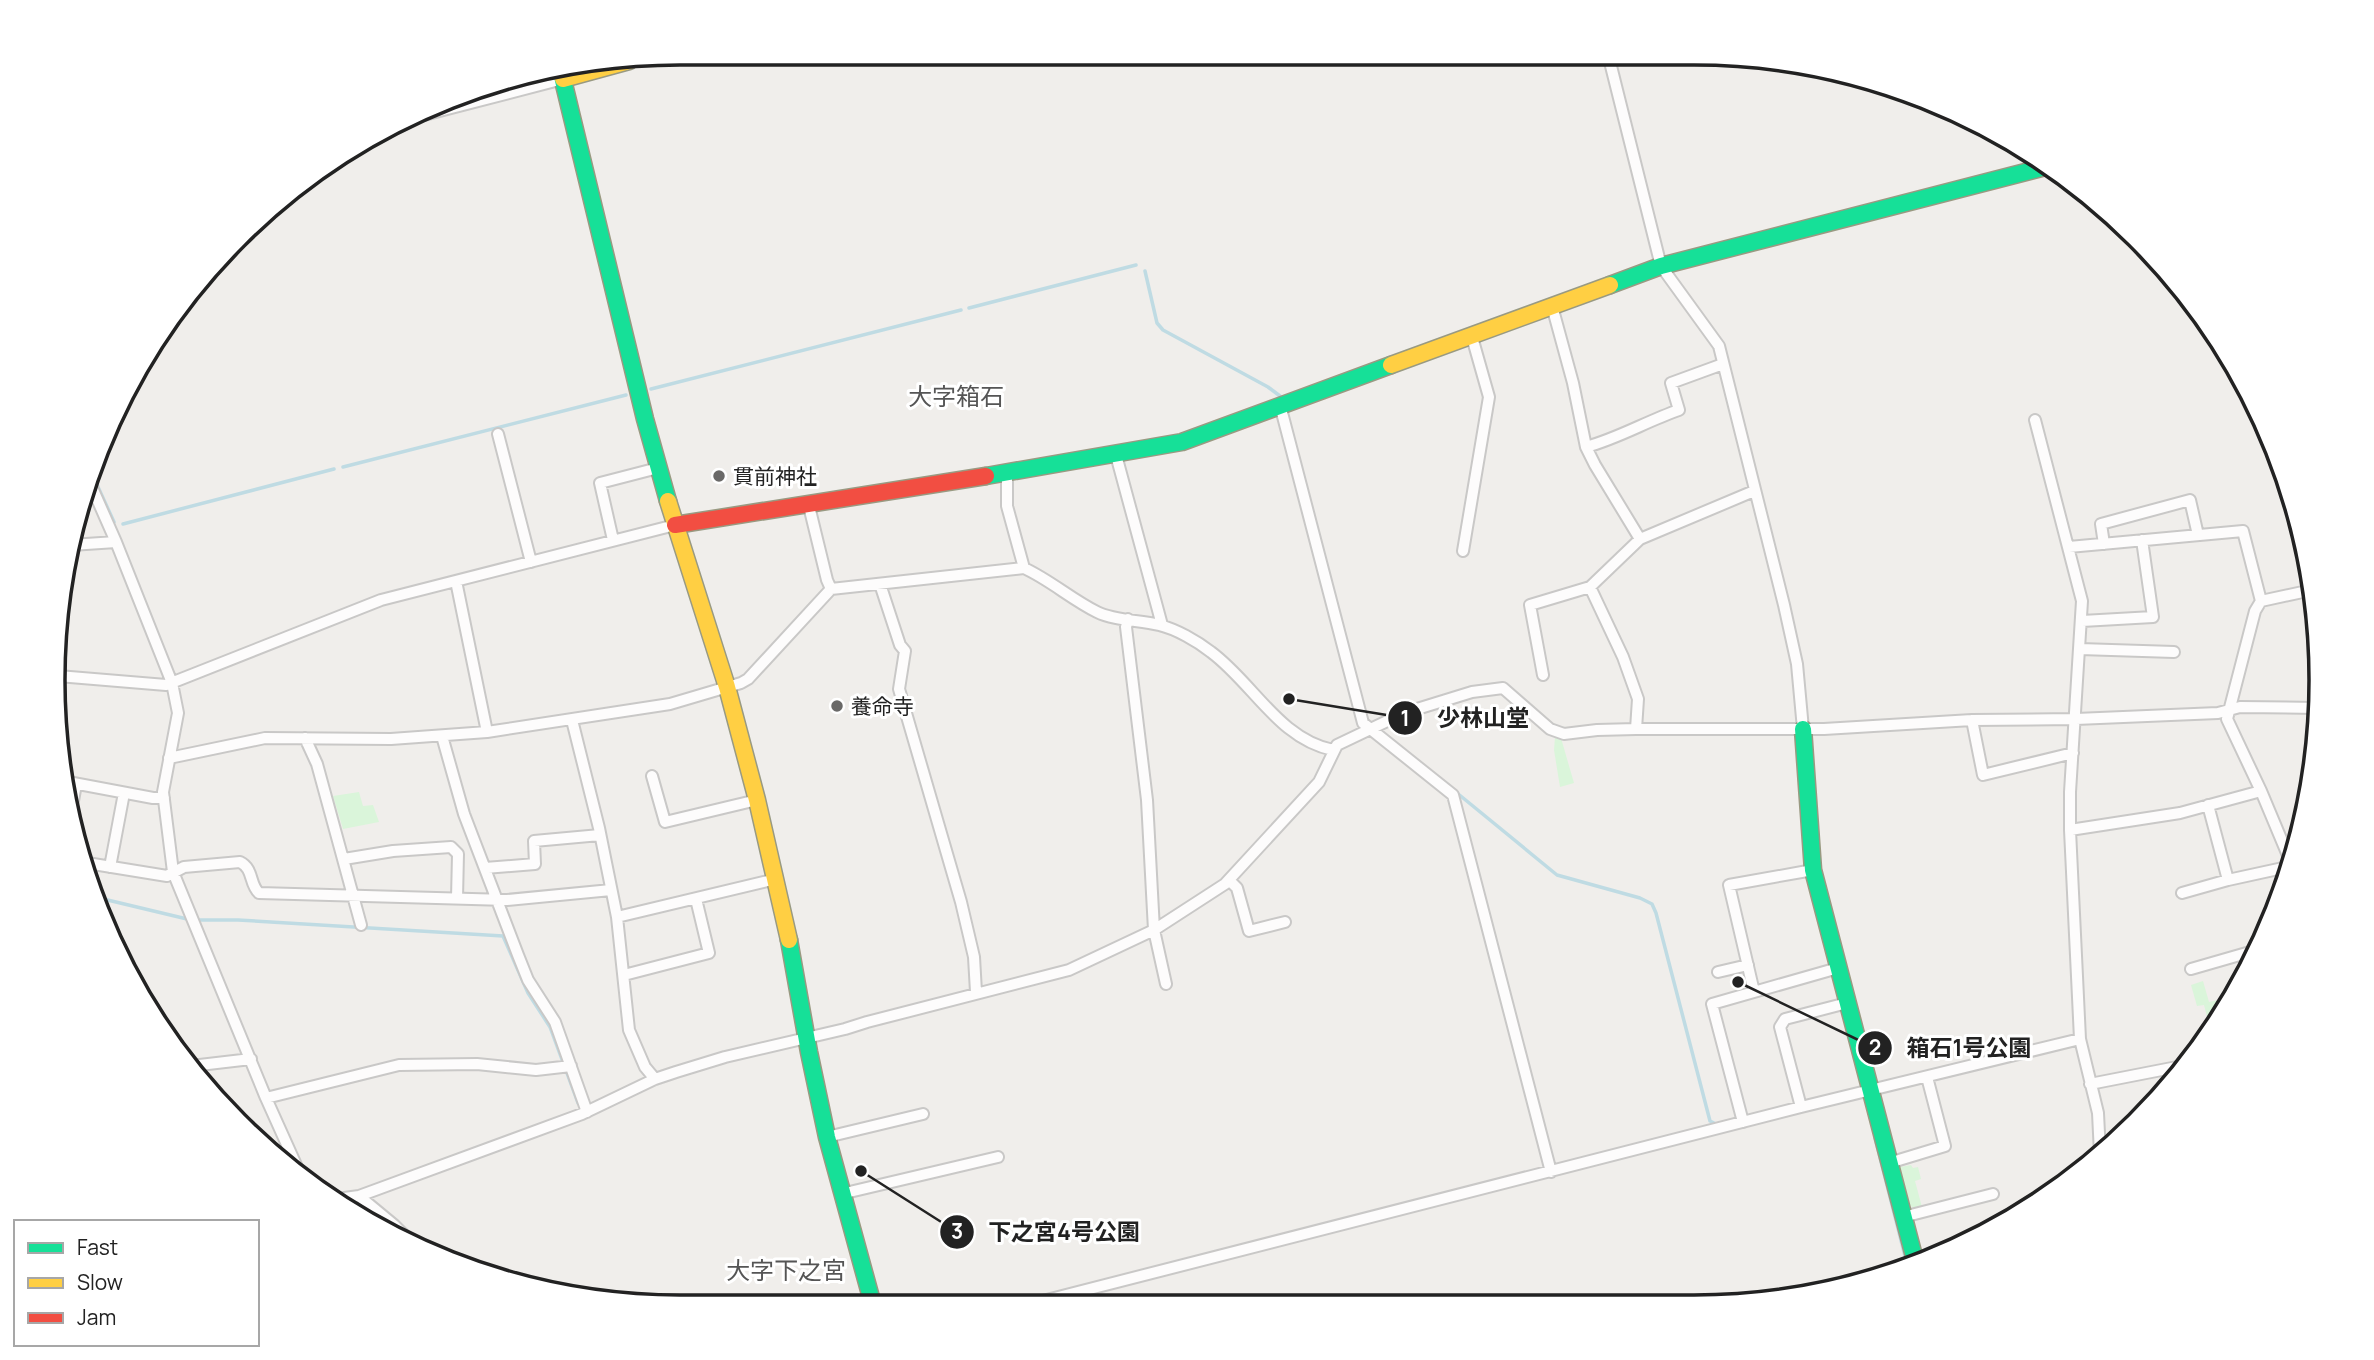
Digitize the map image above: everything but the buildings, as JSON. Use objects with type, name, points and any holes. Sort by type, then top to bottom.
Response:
[{"type":"street","points":[[1611,65],[1661,266],[1719,346],[1797,664],[1813,870],[1913,1254]]},
{"type":"street","points":[[562,77],[658,468],[727,687],[757,800],[793,953],[827,1137],[870,1295]]},
{"type":"street","points":[[469,102],[552,79]]},
{"type":"street","points":[[65,677],[163,685],[367,605],[675,525],[1116,455],[1182,442],[1661,266],[2037,169]]},
{"type":"street","points":[[1552,306],[1573,383],[1586,447],[1640,539]]},
{"type":"street","points":[[1463,551],[1489,397],[1472,337]]},
{"type":"street","points":[[1586,447],[1611,440],[1651,420],[1679,410],[1671,383],[1723,364]]},
{"type":"street","points":[[1280,405],[1363,723],[1453,795],[1551,1172]]},
{"type":"street","points":[[2035,420],[2082,601],[2070,830],[2080,1039],[2098,1113],[2099,1143]]},
{"type":"street","points":[[498,434],[531,562]]},
{"type":"street","points":[[1116,455],[1162,625]]},
{"type":"street","points":[[613,540],[600,483],[658,468]]},
{"type":"street","points":[[1006,473],[1007,506],[1024,568]]},
{"type":"street","points":[[1543,675],[1530,605],[1590,587],[1640,539],[1754,491]]},
{"type":"street","points":[[94,492],[172,683],[178,707],[163,786],[173,872],[293,1158]]},
{"type":"street","points":[[2104,544],[2101,524],[2190,500],[2199,535]]},
{"type":"street","points":[[808,502],[831,589]]},
{"type":"street","points":[[2069,547],[2244,531],[2261,601],[2255,611],[2227,719],[2285,849]]},
{"type":"street","points":[[2082,621],[2152,617],[2142,540]]},
{"type":"street","points":[[81,544],[116,542]]},
{"type":"street","points":[[169,758],[265,738],[391,739],[442,736],[487,732],[670,704],[748,679],[831,589],[1024,568],[1044,577],[1098,613],[1162,625],[1212,652],[1293,733],[1316,746],[1333,750]]},
{"type":"street","points":[[456,581],[487,732]]},
{"type":"street","points":[[880,584],[900,645],[905,651],[899,689],[961,902],[974,957],[976,992]]},
{"type":"street","points":[[1590,587],[1623,657],[1638,699],[1636,729]]},
{"type":"street","points":[[2261,601],[2303,592]]},
{"type":"street","points":[[1128,620],[1126,627],[1146,800],[1154,930],[1166,984]]},
{"type":"street","points":[[2080,649],[2174,652]]},
{"type":"street","points":[[347,1198],[359,1196],[587,1112],[655,1079],[706,1062],[807,1039],[976,992],[1069,970],[1154,930],[1229,880],[1319,782],[1337,745],[1404,713],[1472,692],[1503,688],[1557,732],[1803,729],[1972,720],[2218,713],[2240,707],[2308,708]]},
{"type":"street","points":[[572,720],[617,917],[629,1030],[645,1067],[655,1079]]},
{"type":"street","points":[[1972,720],[1983,775],[2073,753]]},
{"type":"street","points":[[442,736],[464,814],[497,900],[528,980],[550,1011],[587,1112]]},
{"type":"street","points":[[305,738],[317,764],[361,925]]},
{"type":"street","points":[[652,776],[665,822],[757,800]]},
{"type":"street","points":[[74,783],[153,798],[164,797]]},
{"type":"street","points":[[2070,830],[2180,813],[2261,791]]},
{"type":"street","points":[[110,867],[124,793]]},
{"type":"street","points":[[2208,805],[2228,880]]},
{"type":"street","points":[[485,868],[535,863],[534,841],[600,835]]},
{"type":"street","points":[[344,859],[393,850],[452,847],[458,854],[457,898]]},
{"type":"street","points":[[93,864],[167,876],[184,867],[240,862],[249,869],[254,888],[260,893],[497,900],[611,890]]},
{"type":"street","points":[[2182,893],[2280,868]]},
{"type":"street","points":[[1754,992],[1729,885],[1813,870]]},
{"type":"street","points":[[617,917],[776,879]]},
{"type":"street","points":[[1229,880],[1237,888],[1249,931],[1285,922]]},
{"type":"street","points":[[624,975],[709,953],[696,899]]},
{"type":"street","points":[[2191,969],[2245,953]]},
{"type":"street","points":[[1718,972],[1748,965]]},
{"type":"street","points":[[1743,1122],[1712,1004],[1838,968]]},
{"type":"street","points":[[1801,1107],[1780,1027],[1785,1019],[1847,1003]]},
{"type":"street","points":[[1066,1295],[1801,1107],[2080,1039]]},
{"type":"street","points":[[200,1065],[251,1059]]},
{"type":"street","points":[[266,1098],[399,1065],[477,1064],[536,1070],[571,1066]]},
{"type":"street","points":[[2090,1084],[2171,1068]]},
{"type":"street","points":[[1889,1163],[1945,1146],[1927,1077]]},
{"type":"street","points":[[827,1137],[923,1114]]},
{"type":"street","points":[[841,1194],[998,1157]]},
{"type":"street","points":[[1903,1217],[1993,1194]]},
{"type":"street","points":[[359,1196],[393,1224]]},
{"type":"green space","points":[[1555,737],[1561,738],[1574,783],[1560,787],[1554,750]]},
{"type":"green space","points":[[359,792],[363,806],[373,805],[379,822],[343,829],[333,796]]},
{"type":"green space","points":[[2203,981],[2209,1002],[2218,1000],[2208,1019],[2204,1005],[2197,1006],[2191,985]]},
{"type":"green space","points":[[1911,1165],[1913,1168],[1918,1167],[1921,1179],[1915,1181],[1922,1207],[1914,1209],[1907,1202],[1899,1171],[1900,1167]]},
{"type":"waterway","points":[[969,308],[1136,265]]},
{"type":"waterway","points":[[1145,271],[1157,323],[1163,330],[1280,396]]},
{"type":"waterway","points":[[651,389],[961,310]]},
{"type":"waterway","points":[[343,467],[626,395]]},
{"type":"waterway","points":[[123,524],[334,469]]},
{"type":"waterway","points":[[97,484],[114,522]]},
{"type":"waterway","points":[[1457,793],[1557,875],[1640,898],[1652,904],[1710,1121],[1716,1124]]},
{"type":"waterway","points":[[106,900],[187,919]]},
{"type":"waterway","points":[[197,920],[238,920],[503,936],[528,993],[550,1027],[578,1103]]},
{"type":"waterway","points":[[1875,1138],[1905,1258]]},
{"type":"traffic: fast","points":[[562,77],[645,419],[668,501]]},
{"type":"traffic: fast","points":[[1610,285],[1661,266],[2037,169]]},
{"type":"traffic: fast","points":[[986,476],[1182,442],[1391,365]]},
{"type":"traffic: fast","points":[[1803,729],[1813,870],[1913,1254]]},
{"type":"traffic: fast","points":[[789,940],[827,1137],[870,1295]]},
{"type":"traffic: slow","points":[[563,79],[589,72]]},
{"type":"traffic: slow","points":[[1391,365],[1610,285]]},
{"type":"traffic: slow","points":[[668,501],[727,687],[757,800],[789,940]]},
{"type":"traffic: jam","points":[[675,525],[986,476]]},
{"type":"place","name":"貫前神社","points":[[719,476]]},
{"type":"place","name":"少林山堂","points":[[1289,699]]},
{"type":"place","name":"養命寺","points":[[837,706]]},
{"type":"place","name":"箱石1号公園","points":[[1738,982]]},
{"type":"place","name":"下之宮4号公園","points":[[861,1171]]},
{"type":"district","name":"大字箱石","points":[[956,395]]},
{"type":"district","name":"大字下之宮","points":[[786,1269]]}]
